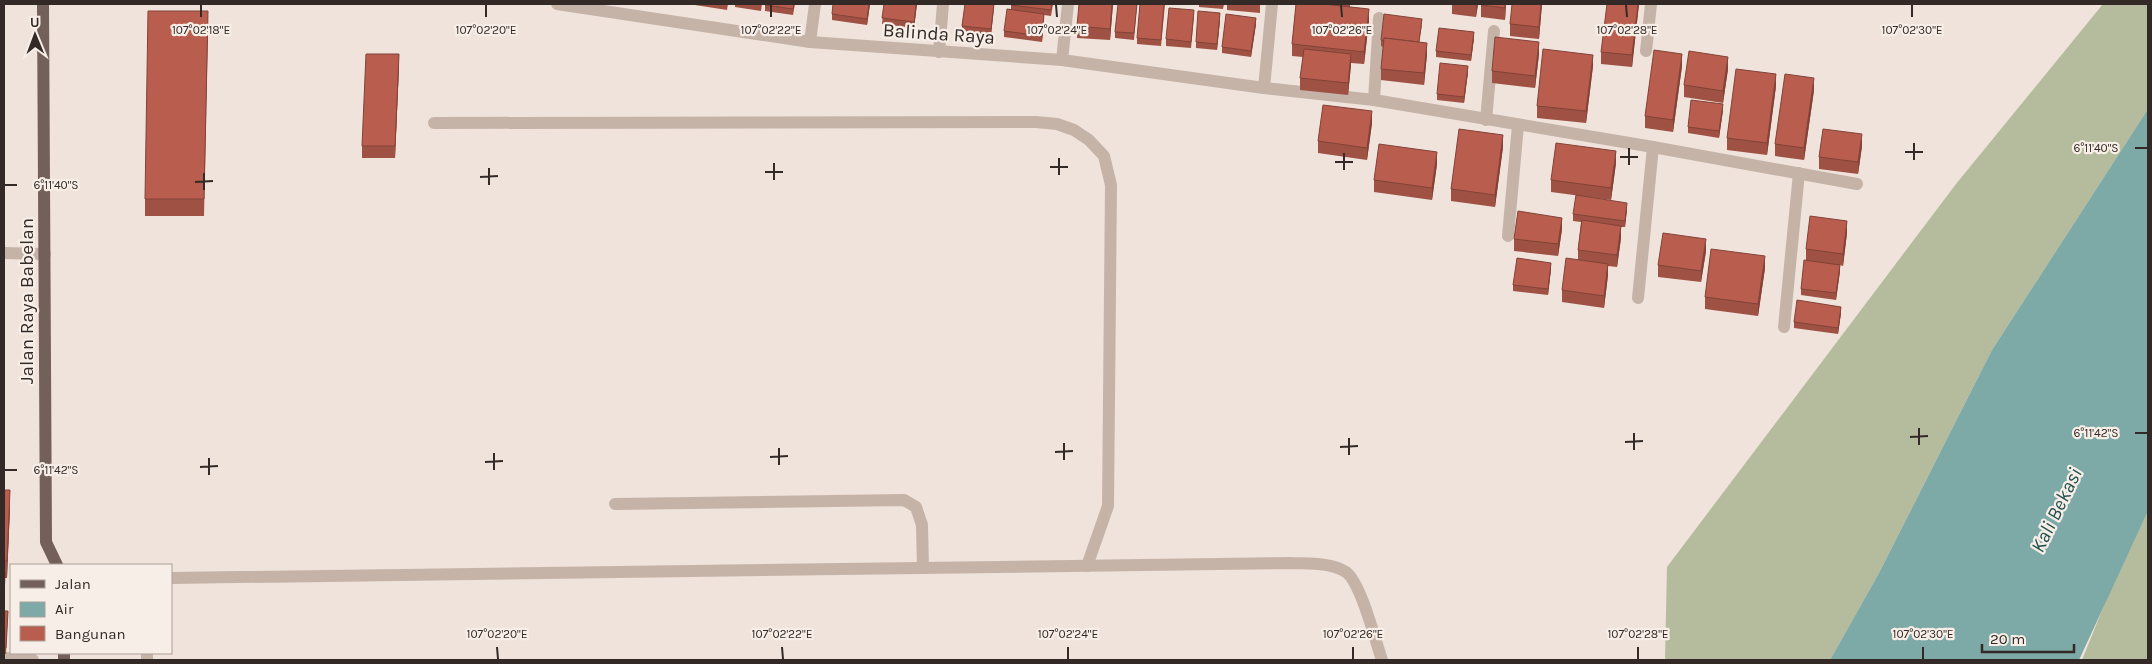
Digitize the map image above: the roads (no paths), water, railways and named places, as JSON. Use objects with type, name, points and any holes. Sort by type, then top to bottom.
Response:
[{"type":"main road","name":"Jalan Raya Babelan","points":[[43,4],[46,542],[57,564]]},
{"type":"street","name":"Balinda Raya","points":[[557,4],[810,42],[1062,60],[1264,88],[1374,100],[1857,184]]},
{"type":"street","points":[[810,42],[814,4]]},
{"type":"street","points":[[939,52],[943,4]]},
{"type":"street","points":[[1062,60],[1068,4]]},
{"type":"street","points":[[1264,88],[1272,4]]},
{"type":"street","points":[[1646,51],[1651,4]]},
{"type":"street","points":[[1374,100],[1379,18]]},
{"type":"street","points":[[1486,120],[1494,31]]},
{"type":"street","points":[[434,123],[1036,122],[1057,124],[1074,130],[1089,140],[1104,156],[1111,185],[1112,260],[1108,506],[1087,566]]},
{"type":"street","points":[[1508,236],[1518,125]]},
{"type":"street","points":[[1638,298],[1652,147]]},
{"type":"street","points":[[1784,327],[1799,173]]},
{"type":"street","points":[[4,253],[45,254]]},
{"type":"street","points":[[615,504],[904,500],[916,507],[922,525],[923,568]]},
{"type":"street","points":[[172,578],[1289,563],[1324,565],[1345,571],[1355,581],[1382,660]]},
{"type":"street","points":[[4,658],[34,660]]},
{"type":"water","name":"Kali Bekasi","points":[[2148,109],[2148,511],[2079,660],[1830,660],[1879,573],[1992,350]]}]
